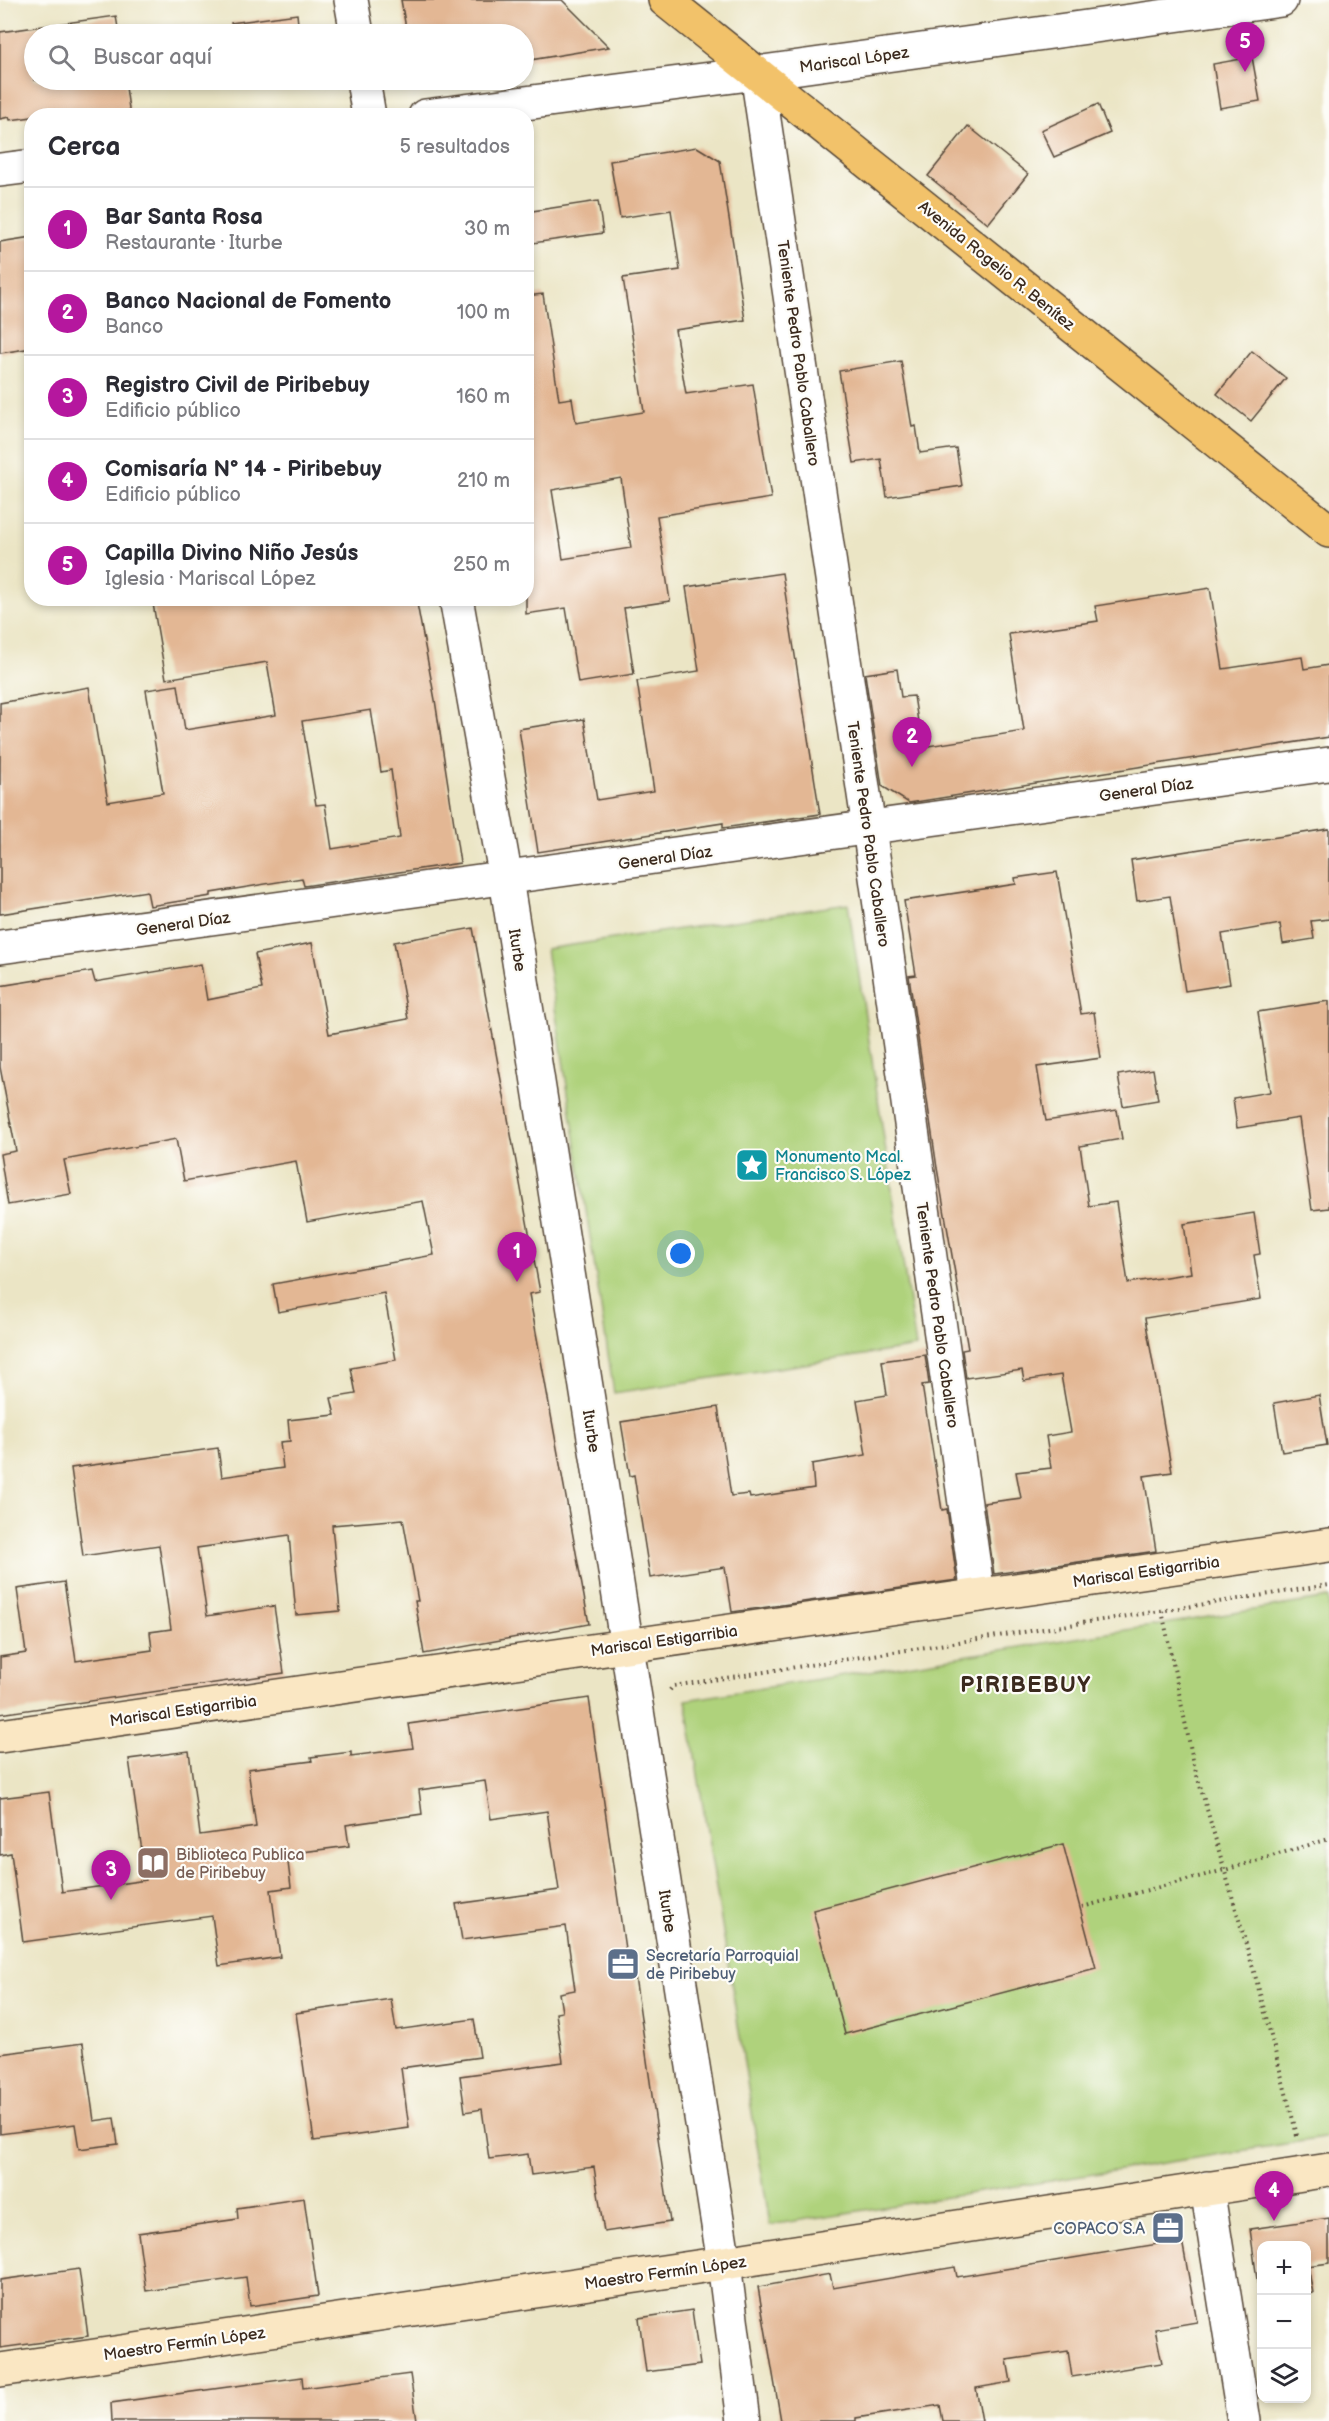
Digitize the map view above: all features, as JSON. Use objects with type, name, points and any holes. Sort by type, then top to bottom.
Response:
[{"type":"main road","name":"Avenida Rogelio R. Benítez","points":[[665,0],[1329,531]]},
{"type":"street","points":[[351,0],[355,24]]},
{"type":"street","name":"Mariscal López","points":[[487,108],[757,73],[1248,2],[1281,0]]},
{"type":"street","name":"Teniente Pedro Pablo Caballero","points":[[757,73],[869,828],[978,1595]]},
{"type":"street","points":[[365,90],[368,108]]},
{"type":"street","points":[[0,170],[24,167]]},
{"type":"street","name":"Iturbe","points":[[457,606],[506,879],[724,2264],[744,2421]]},
{"type":"street","name":"General Díaz","points":[[0,947],[1329,764]]},
{"type":"street","name":"Mariscal Estigarribia","points":[[0,1736],[1329,1545]]},
{"type":"street","name":"Maestro Fermín López","points":[[0,2370],[724,2264],[1329,2170]]},
{"type":"street","points":[[1207,2188],[1244,2421]]},
{"type":"path","points":[[666,1695],[673,1686],[1329,1585]]},
{"type":"path","points":[[1162,1611],[1194,1765],[1255,1975],[1300,2147]]},
{"type":"path","points":[[1082,1907],[1224,1870],[1329,1839]]},
{"type":"green space","points":[[848,904],[916,1347],[614,1393],[546,949]]},
{"type":"green space","points":[[1329,1598],[1329,2137],[770,2225],[686,1700]]},
{"type":"building","points":[[401,0],[562,0],[609,47],[534,59],[534,24],[405,24]]},
{"type":"building","points":[[297,14],[298,24],[231,24]]},
{"type":"building","points":[[116,16],[117,24],[58,24]]},
{"type":"building","points":[[24,29],[24,90],[126,90],[129,108],[24,108],[24,118],[0,119],[0,32]]},
{"type":"building","points":[[1252,57],[1260,101],[1220,108],[1213,64]]},
{"type":"building","points":[[1098,104],[1110,133],[1054,157],[1041,130]]},
{"type":"building","points":[[968,126],[1028,174],[988,224],[928,176]]},
{"type":"building","points":[[697,147],[720,161],[745,320],[675,330],[686,394],[753,384],[771,498],[657,516],[670,601],[624,608],[634,674],[578,683],[566,608],[526,614],[526,606],[534,606],[534,295],[543,294],[559,400],[572,398],[576,423],[644,412],[623,278],[680,270],[671,210],[620,218],[610,161]],"holes":[[[621,478],[631,548],[563,559],[552,490]]]},
{"type":"building","points":[[598,201],[603,233],[534,243],[534,211]]},
{"type":"building","points":[[24,238],[24,349],[0,353],[0,242]]},
{"type":"building","points":[[1252,351],[1286,378],[1251,421],[1217,394]]},
{"type":"building","points":[[901,361],[912,427],[916,426],[920,453],[956,448],[962,486],[887,497],[881,459],[854,463],[839,371]]},
{"type":"building","points":[[782,573],[820,814],[723,828],[723,823],[538,852],[519,729],[584,719],[597,800],[654,791],[637,681],[699,671],[686,587]]},
{"type":"building","points":[[1210,588],[1223,669],[1302,657],[1304,669],[1329,665],[1329,737],[909,803],[882,786],[865,674],[897,669],[901,697],[914,696],[922,747],[1024,731],[1009,634],[1098,621],[1095,606]]},
{"type":"building","points":[[153,606],[417,606],[435,700],[460,863],[304,886],[302,878],[150,906],[147,891],[0,914],[0,703],[89,687],[108,802],[163,793],[146,690],[178,685],[185,730],[276,715],[267,662],[166,679]],"holes":[[[371,710],[381,772],[391,770],[400,838],[332,849],[325,804],[316,805],[302,721]]]},
{"type":"building","points":[[1329,829],[1329,919],[1311,921],[1314,939],[1283,944],[1280,924],[1222,934],[1230,984],[1185,991],[1170,896],[1137,901],[1131,860]]},
{"type":"building","points":[[1057,872],[1081,1014],[1094,1012],[1101,1058],[1037,1067],[1046,1121],[1117,1110],[1122,1139],[1080,1146],[1089,1206],[1116,1202],[1128,1283],[1191,1273],[1184,1224],[1254,1213],[1260,1254],[1254,1255],[1261,1299],[1145,1318],[1172,1472],[1144,1476],[1156,1551],[994,1574],[984,1503],[1021,1498],[1016,1472],[1051,1468],[1046,1436],[1071,1432],[1061,1375],[1024,1381],[1022,1370],[966,1378],[962,1350],[968,1349],[937,1168],[909,976],[916,975],[904,901],[1016,884],[1015,878]]},
{"type":"building","points":[[473,928],[540,1292],[529,1294],[589,1624],[424,1654],[415,1601],[418,1601],[403,1519],[332,1525],[340,1611],[296,1615],[289,1535],[197,1548],[207,1616],[274,1606],[284,1673],[0,1714],[0,1657],[26,1653],[17,1589],[64,1582],[76,1661],[152,1650],[150,1632],[171,1629],[159,1545],[83,1556],[71,1468],[218,1448],[222,1477],[283,1468],[280,1442],[290,1441],[288,1420],[335,1415],[331,1398],[356,1394],[351,1368],[396,1360],[384,1293],[278,1312],[273,1284],[434,1255],[423,1201],[307,1222],[296,1161],[184,1181],[176,1139],[64,1160],[71,1194],[8,1205],[0,1154],[16,1151],[0,1067],[0,986],[92,971],[95,982],[201,964],[207,1000],[262,989],[255,954],[312,943],[329,1034],[408,1019],[394,942]]},
{"type":"building","points":[[1329,1001],[1329,1208],[1312,1210],[1299,1118],[1237,1128],[1233,1098],[1270,1092],[1258,1012]]},
{"type":"building","points":[[1153,1069],[1158,1100],[1123,1106],[1118,1075]]},
{"type":"building","points":[[925,1355],[929,1384],[922,1385],[942,1510],[947,1509],[957,1580],[732,1612],[725,1567],[650,1578],[634,1475],[630,1476],[621,1422],[718,1407],[731,1496],[749,1494],[750,1498],[814,1488],[812,1464],[866,1455],[857,1400],[887,1395],[882,1361]]},
{"type":"building","points":[[1319,1395],[1327,1445],[1282,1452],[1274,1403]]},
{"type":"building","points":[[589,1698],[627,1963],[633,1962],[670,2222],[604,2232],[594,2167],[531,2175],[528,2154],[489,2159],[482,2109],[465,2112],[460,2076],[563,2062],[556,2013],[562,2012],[559,1993],[575,1990],[566,1926],[462,1940],[456,1904],[559,1890],[547,1811],[491,1819],[485,1781],[419,1790],[422,1814],[346,1825],[349,1846],[287,1854],[291,1887],[271,1890],[280,1957],[219,1966],[212,1916],[23,1942],[11,1853],[0,1855],[0,1798],[49,1792],[62,1892],[146,1880],[129,1759],[189,1751],[200,1835],[256,1827],[248,1769],[312,1761],[311,1757],[351,1752],[351,1756],[413,1748],[409,1724]]},
{"type":"building","points":[[1063,1844],[1096,1968],[845,2034],[813,1910]]},
{"type":"building","points":[[391,1999],[396,2030],[474,2019],[480,2057],[401,2068],[409,2128],[314,2141],[296,2013]]},
{"type":"building","points":[[83,2043],[94,2121],[114,2118],[118,2144],[79,2149],[75,2124],[0,2134],[0,2054]]},
{"type":"building","points":[[304,2198],[318,2296],[250,2306],[246,2277],[146,2291],[138,2233],[238,2219],[237,2208]]},
{"type":"building","points":[[1329,2218],[1329,2263],[1311,2266],[1311,2241],[1257,2241],[1257,2279],[1250,2229]]},
{"type":"building","points":[[1182,2240],[1197,2322],[1155,2329],[1162,2363],[1072,2377],[1068,2351],[1007,2360],[1011,2382],[976,2388],[982,2421],[943,2421],[940,2405],[856,2418],[856,2421],[781,2421],[758,2287],[830,2274],[833,2288],[955,2267],[957,2277]]},
{"type":"building","points":[[79,2269],[88,2336],[0,2348],[0,2280]]},
{"type":"building","points":[[692,2310],[700,2365],[646,2372],[639,2318]]},
{"type":"building","points":[[410,2374],[417,2421],[112,2421],[111,2403],[302,2377],[303,2388]]},
{"type":"place","name":"Capilla Divino Niño Jesús","points":[[1245,72]]},
{"type":"place","name":"Banco Nacional de Fomento","points":[[912,767]]},
{"type":"place","name":"Monumento Mcal. Francisco S. López","points":[[752,1165]]},
{"type":"place","name":"Bar Santa Rosa","points":[[517,1282]]},
{"type":"place","name":"Biblioteca Publica de Piribebuy","points":[[153,1863]]},
{"type":"place","name":"Registro Civil de Piribebuy","points":[[111,1900]]},
{"type":"place","name":"Secretaría Parroquial de Piribebuy","points":[[623,1964]]},
{"type":"place","name":"Comisaría N° 14 - Piribebuy","points":[[1274,2221]]},
{"type":"place","name":"COPACO S.A","points":[[1168,2228]]},
{"type":"district","name":"PIRIBEBUY","points":[[1026,1684]]}]
